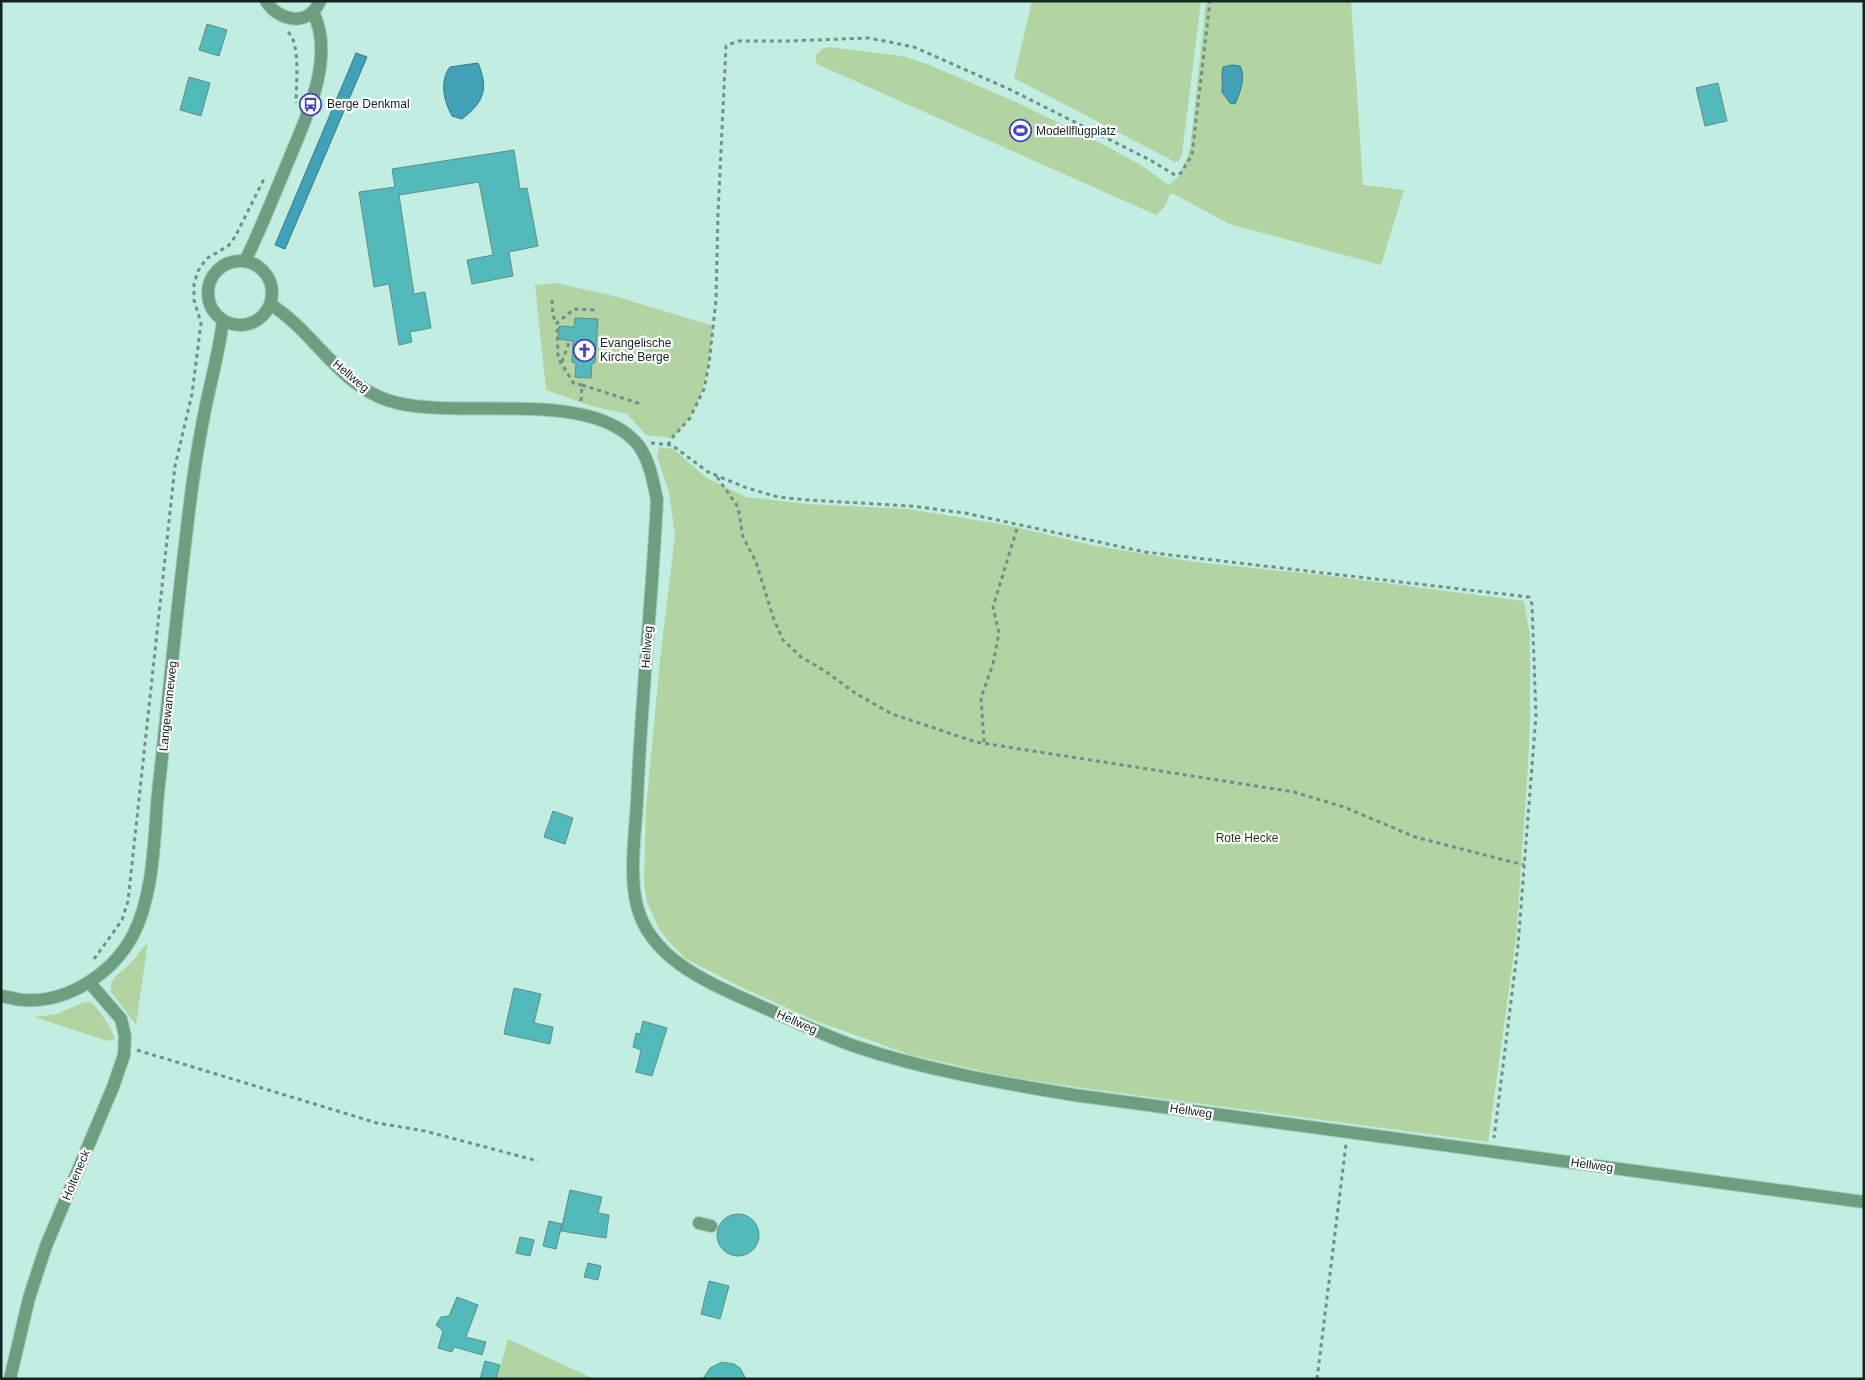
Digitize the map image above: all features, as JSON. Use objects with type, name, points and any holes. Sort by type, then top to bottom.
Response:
[{"type":"street","points":[[266,1],[278,15],[296,19],[305,17],[317,6]]},
{"type":"street","points":[[245,261],[287,165],[317,86],[321,50],[317,6]]},
{"type":"street","points":[[236,261],[254,264],[268,278],[271,287],[270,304],[263,315],[254,322],[238,324],[223,320],[211,307],[208,290],[210,282],[220,268],[236,261]]},
{"type":"street","name":"Hellweg","points":[[270,304],[293,320],[358,385],[386,400],[422,408],[533,410],[579,414],[617,427],[639,447],[648,463],[657,500],[638,770],[633,886],[637,907],[652,936],[665,951],[693,974],[812,1029],[853,1045],[910,1062],[1002,1083],[1074,1095],[1864,1202]]},
{"type":"street","name":"Langewanneweg","points":[[1,996],[37,1000],[65,993],[93,980],[122,953],[132,937],[142,914],[147,892],[187,528],[202,422],[223,320]]},
{"type":"street","name":"Holteneck","points":[[10,1379],[29,1298],[46,1246],[113,1087],[124,1055],[124,1028],[121,1019],[93,980]]},
{"type":"path","points":[[668,445],[690,418],[704,389],[709,364],[716,300],[726,46],[738,41],[869,38],[914,47],[1011,90],[1150,160],[1175,175],[1181,173],[1192,155],[1210,1]]},
{"type":"path","points":[[284,30],[290,33],[295,47],[296,108]]},
{"type":"path","points":[[93,980],[92,963],[119,924],[128,901],[175,466],[192,394],[202,323],[194,300],[194,284],[198,270],[206,259],[228,246],[235,237],[267,172]]},
{"type":"path","points":[[552,300],[553,316],[557,323],[558,358],[574,384],[590,386],[641,404]]},
{"type":"path","points":[[557,323],[574,309],[595,310]]},
{"type":"path","points":[[561,362],[570,340]]},
{"type":"path","points":[[579,414],[582,385]]},
{"type":"path","points":[[639,447],[645,443],[672,445],[716,476],[778,497],[911,506],[965,514],[1154,553],[1529,597],[1532,604],[1536,716],[1518,945],[1492,1151]]},
{"type":"path","points":[[716,476],[738,507],[743,537],[756,562],[773,617],[784,640],[801,657],[825,671],[855,693],[892,714],[976,742],[1294,792],[1344,807],[1415,837],[1524,865]]},
{"type":"path","points":[[984,742],[981,698],[993,664],[999,633],[993,607],[1018,525]]},
{"type":"path","points":[[125,1046],[377,1123],[425,1131],[538,1161]]},
{"type":"path","points":[[1317,1379],[1348,1132]]},
{"type":"green space","points":[[1032,1],[1201,1],[1182,154],[1179,161],[1175,162],[1014,78]]},
{"type":"green space","points":[[1206,1],[1351,1],[1363,185],[1404,190],[1381,265],[1229,224],[1174,194],[1170,194],[1165,206],[1156,215],[819,65],[816,62],[816,55],[822,49],[829,47],[902,56],[927,64],[1016,102],[1104,145],[1141,165],[1169,185],[1179,176],[1190,150]]},
{"type":"green space","points":[[556,283],[618,297],[713,326],[707,372],[698,400],[692,413],[672,438],[646,435],[627,414],[591,406],[546,390],[535,285]]},
{"type":"green space","name":"Rote Hecke","points":[[659,447],[674,449],[705,477],[746,497],[808,504],[909,509],[1006,525],[1096,546],[1196,562],[1331,576],[1524,601],[1530,636],[1528,766],[1516,938],[1488,1142],[1075,1087],[1004,1076],[911,1055],[816,1021],[743,988],[686,959],[669,942],[658,927],[647,902],[644,884],[646,809],[660,660],[675,535],[669,492],[657,456]]},
{"type":"green space","points":[[148,942],[136,1025],[111,992],[111,983]]},
{"type":"green space","points":[[84,1002],[91,1002],[98,1010],[108,1024],[115,1039],[108,1041],[34,1017],[57,1014]]},
{"type":"green space","points":[[508,1339],[594,1379],[497,1379]]},
{"type":"water","points":[[356,53],[367,57],[285,249],[275,245]]},
{"type":"water","points":[[478,63],[484,88],[480,101],[462,119],[452,116],[444,92],[447,73],[450,67]]},
{"type":"water","points":[[1240,66],[1242,70],[1240,90],[1235,104],[1230,103],[1222,92],[1223,67]]},
{"type":"building","points":[[207,24],[227,30],[219,56],[199,50]]},
{"type":"building","points":[[189,77],[210,83],[201,116],[180,110]]},
{"type":"building","points":[[1718,83],[1727,121],[1705,126],[1696,88]]},
{"type":"building","points":[[514,150],[520,189],[527,188],[538,246],[509,252],[513,276],[472,284],[467,260],[493,255],[479,182],[399,195],[414,294],[425,292],[431,328],[410,332],[412,342],[399,345],[389,284],[374,287],[359,192],[395,187],[392,169]]},
{"type":"building","name":"Evangelische Kirche Berge","points":[[575,318],[598,319],[595,363],[592,363],[591,378],[575,377],[576,363],[572,362],[573,341],[558,339],[559,326],[574,327]]},
{"type":"building","points":[[553,811],[573,818],[565,844],[544,837]]},
{"type":"building","points":[[514,988],[541,994],[534,1023],[553,1027],[550,1044],[504,1034]]},
{"type":"building","points":[[643,1021],[667,1028],[652,1076],[636,1072],[641,1050],[633,1047],[636,1033],[640,1034]]},
{"type":"building","points":[[570,1190],[602,1197],[598,1213],[609,1215],[606,1238],[561,1231]]},
{"type":"building","points":[[742,1214],[750,1217],[756,1223],[759,1235],[756,1247],[750,1253],[734,1256],[726,1253],[720,1247],[717,1231],[720,1223],[726,1217]]},
{"type":"building","points":[[549,1221],[562,1224],[556,1249],[543,1246]]},
{"type":"building","points":[[520,1237],[534,1240],[530,1256],[516,1253]]},
{"type":"building","points":[[588,1263],[601,1266],[598,1280],[584,1277]]},
{"type":"building","points":[[709,1281],[729,1286],[720,1319],[701,1314]]},
{"type":"building","points":[[457,1297],[478,1305],[466,1337],[486,1342],[482,1355],[454,1347],[452,1352],[438,1348],[443,1331],[436,1325],[441,1317],[449,1316]]},
{"type":"building","points":[[485,1361],[500,1365],[496,1379],[480,1379]]},
{"type":"building","points":[[722,1362],[734,1364],[740,1368],[746,1379],[703,1379],[710,1368]]},
{"type":"place","name":"Berge Denkmal","points":[[311,104]]},
{"type":"place","name":"Modellflugplatz","points":[[1020,131]]},
{"type":"place","name":"Evangelische Kirche Berge","points":[[584,350]]}]
